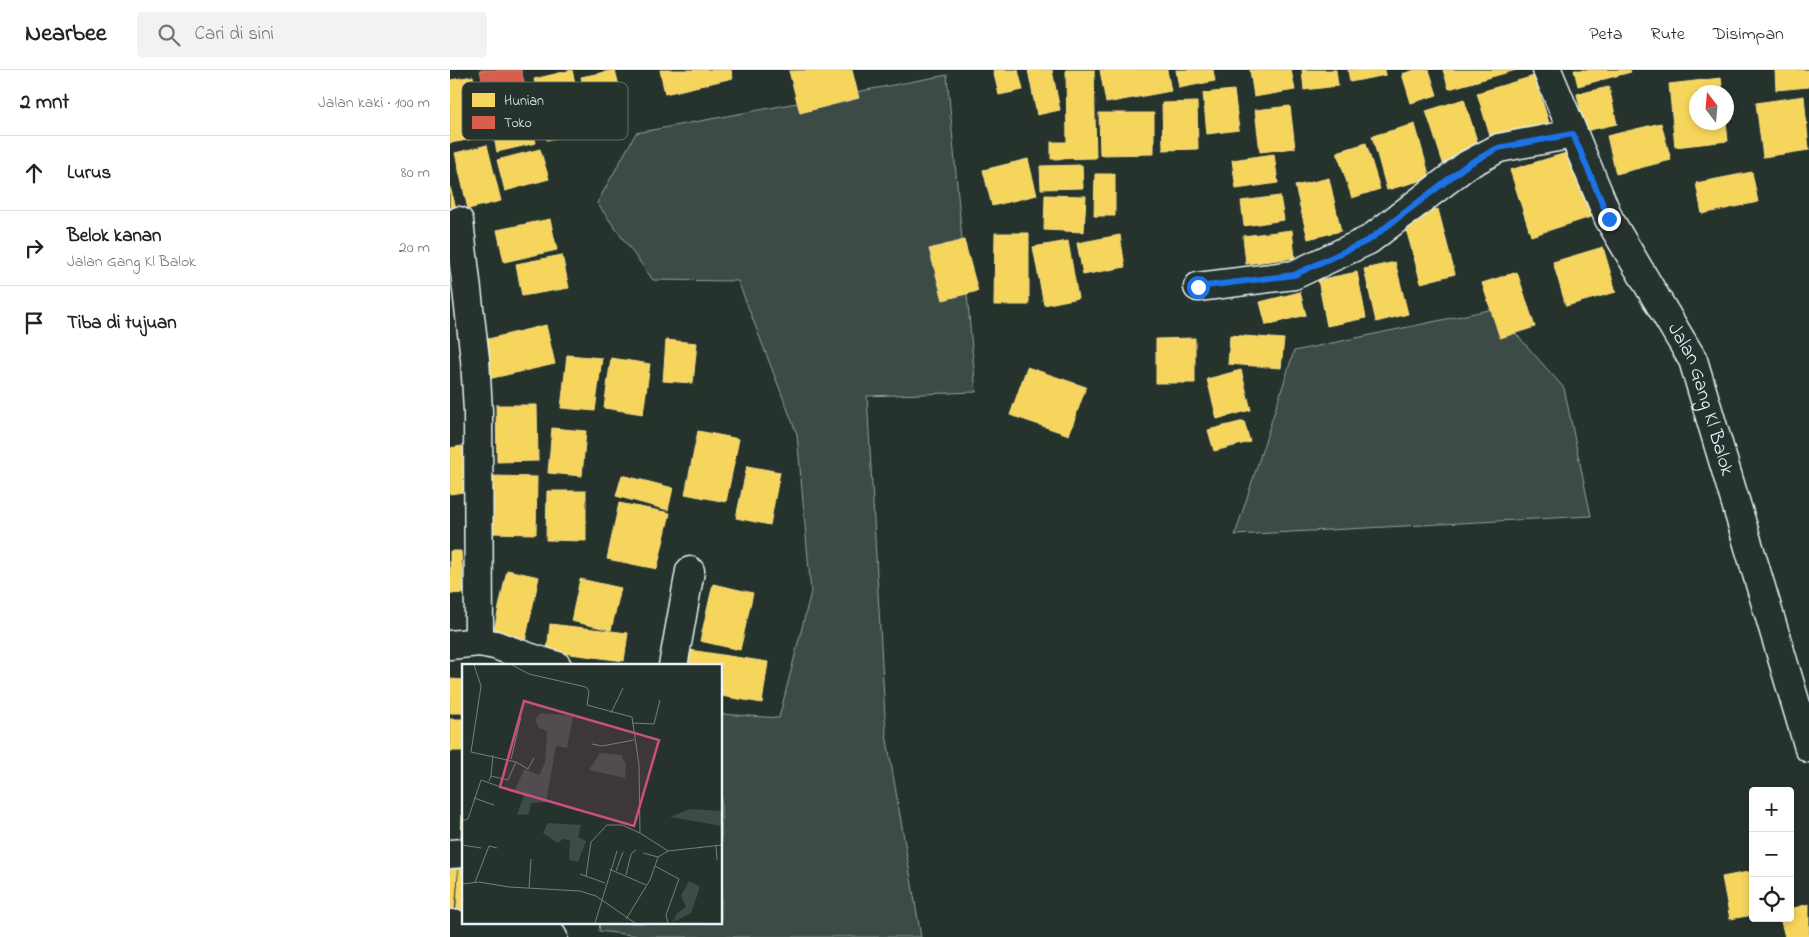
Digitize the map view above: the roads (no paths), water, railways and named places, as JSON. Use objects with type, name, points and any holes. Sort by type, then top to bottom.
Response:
[{"type":"street","name":"Jalan Gang Kl Balok","points":[[1547,70],[1609,219],[1693,360],[1809,748]]},
{"type":"street","points":[[1198,287],[1294,275],[1369,240],[1467,165],[1498,148],[1573,134]]},
{"type":"street","points":[[459,221],[477,394],[479,642]]},
{"type":"street","points":[[673,664],[690,571]]},
{"type":"street","points":[[450,645],[479,642],[541,663]]},
{"type":"street","points":[[450,924],[553,937]]}]
